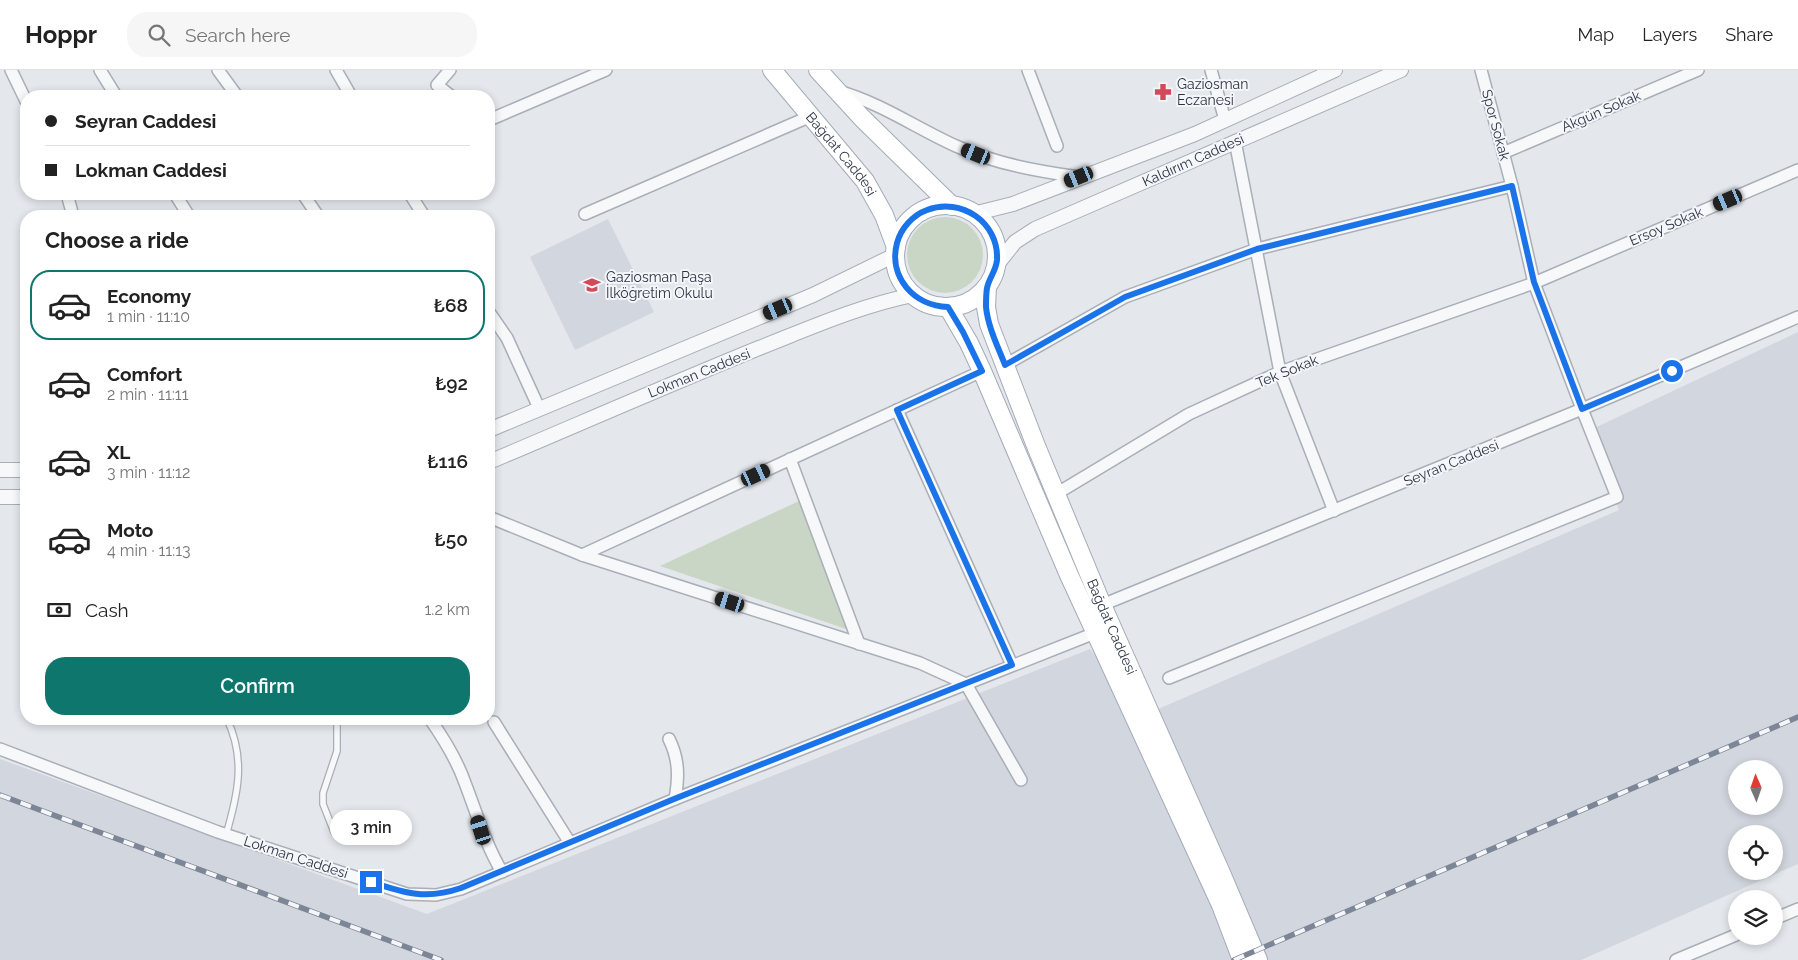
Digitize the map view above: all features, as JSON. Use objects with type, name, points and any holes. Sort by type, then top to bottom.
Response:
[{"type":"main road","name":"Bağdat Caddesi","points":[[772,70],[865,181],[884,215],[896,251]]},
{"type":"main road","points":[[818,70],[836,91],[952,206]]},
{"type":"main road","points":[[952,206],[974,214],[985,224],[993,236],[997,251],[996,266],[987,287],[970,301],[948,307],[926,303],[913,295],[899,277],[896,251],[905,226],[916,216],[937,207],[952,206]]},
{"type":"main road","name":"Bağdat Caddesi","points":[[987,287],[987,315],[1036,446],[1102,605],[1258,960]]},
{"type":"main road","name":"Bağdat Caddesi","points":[[948,307],[963,332],[982,371],[1065,566],[1221,905],[1242,960]]},
{"type":"street","points":[[11,70],[21,90]]},
{"type":"street","points":[[100,70],[112,90]]},
{"type":"street","points":[[218,70],[232,90]]},
{"type":"street","points":[[336,70],[348,90]]},
{"type":"street","points":[[443,90],[437,85],[450,70]]},
{"type":"street","points":[[495,117],[606,70]]},
{"type":"street","points":[[1028,70],[1058,146]]},
{"type":"street","points":[[1211,70],[1225,120]]},
{"type":"street","name":"Kaldırım Caddesi","points":[[974,214],[1013,204],[1079,177],[1195,134],[1311,75],[1335,70]]},
{"type":"street","name":"Kaldırım Caddesi","points":[[996,266],[1015,242],[1035,229],[1401,70]]},
{"type":"street","name":"Spor Sokak","points":[[1169,678],[1618,497],[1582,409],[1534,282],[1504,153],[1480,70]]},
{"type":"street","name":"Akgün Sokak","points":[[1504,153],[1698,70]]},
{"type":"street","points":[[836,91],[860,97],[931,134],[976,154],[1036,170],[1079,177]]},
{"type":"street","points":[[585,214],[811,116]]},
{"type":"street","points":[[1235,141],[1280,372],[1334,511]]},
{"type":"street","name":"Ersoy Sokak","points":[[1534,282],[1798,170]]},
{"type":"street","points":[[1005,365],[1125,297],[1257,249],[1512,186]]},
{"type":"street","name":"Lokman Caddesi","points":[[495,427],[814,295],[896,251]]},
{"type":"street","name":"Tek Sokak","points":[[1056,494],[1189,414],[1280,372],[1534,282]]},
{"type":"street","name":"Lokman Caddesi","points":[[495,459],[691,376],[849,312],[875,303],[913,295]]},
{"type":"street","name":"Seyran Caddesi","points":[[1102,605],[1582,409],[1798,317]]},
{"type":"street","points":[[495,321],[507,338],[539,408]]},
{"type":"street","points":[[582,555],[982,371]]},
{"type":"street","points":[[897,410],[1012,665]]},
{"type":"street","points":[[790,459],[859,644]]},
{"type":"street","points":[[0,470],[20,470]]},
{"type":"street","points":[[0,497],[20,497]]},
{"type":"street","points":[[495,519],[582,555],[920,664],[966,684],[1021,780]]},
{"type":"street","name":"Lokman Caddesi","points":[[0,749],[226,835],[398,891],[417,895],[436,895],[449,893],[502,872],[674,799],[1095,632]]},
{"type":"street","points":[[495,724],[570,843]]},
{"type":"street","points":[[434,725],[456,761],[487,844],[502,872]]},
{"type":"street","points":[[669,739],[677,762],[678,778],[674,799]]},
{"type":"street","points":[[1783,915],[1798,909]]},
{"type":"street","points":[[1676,960],[1728,938]]},
{"type":"lane","points":[[226,835],[237,799],[239,770],[238,747],[229,725]]},
{"type":"lane","points":[[334,832],[323,804],[323,793],[337,751],[337,725]]},
{"type":"shaded area","name":"Gaziosman Paşa İlköğretim Okulu","points":[[608,219],[654,312],[575,350],[530,257]]},
{"type":"shaded area","points":[[1798,332],[1798,864],[1783,871],[1783,825],[1728,825],[1728,880],[1762,880],[1739,890],[1728,890],[1728,895],[1581,960],[0,960],[0,759],[427,914],[1090,649],[1142,716],[1619,510],[1586,432]]},
{"type":"green space","points":[[945,217],[959,220],[972,228],[980,241],[983,255],[980,269],[972,282],[959,290],[945,293],[931,290],[918,282],[910,269],[907,255],[910,241],[918,228],[931,220]]},
{"type":"green space","points":[[799,501],[855,632],[660,566]]},
{"type":"railway","points":[[1234,960],[1798,717]]},
{"type":"railway","points":[[0,795],[441,960]]},
{"type":"place","name":"Gaziosman Eczanesi","points":[[1163,92]]},
{"type":"place","name":"Gaziosman Paşa İlköğretim Okulu","points":[[592,285]]},
{"type":"route","points":[[371,882],[407,894],[426,896],[449,893],[674,799],[1012,665],[897,410],[982,371],[969,343],[948,307],[940,307],[919,299],[907,290],[899,277],[895,254],[901,233],[910,220],[930,209],[952,206],[967,210],[980,218],[993,236],[997,258],[994,274],[987,287],[986,307],[989,324],[1005,365],[1125,297],[1257,249],[1512,186],[1534,282],[1582,409],[1672,371]]}]
